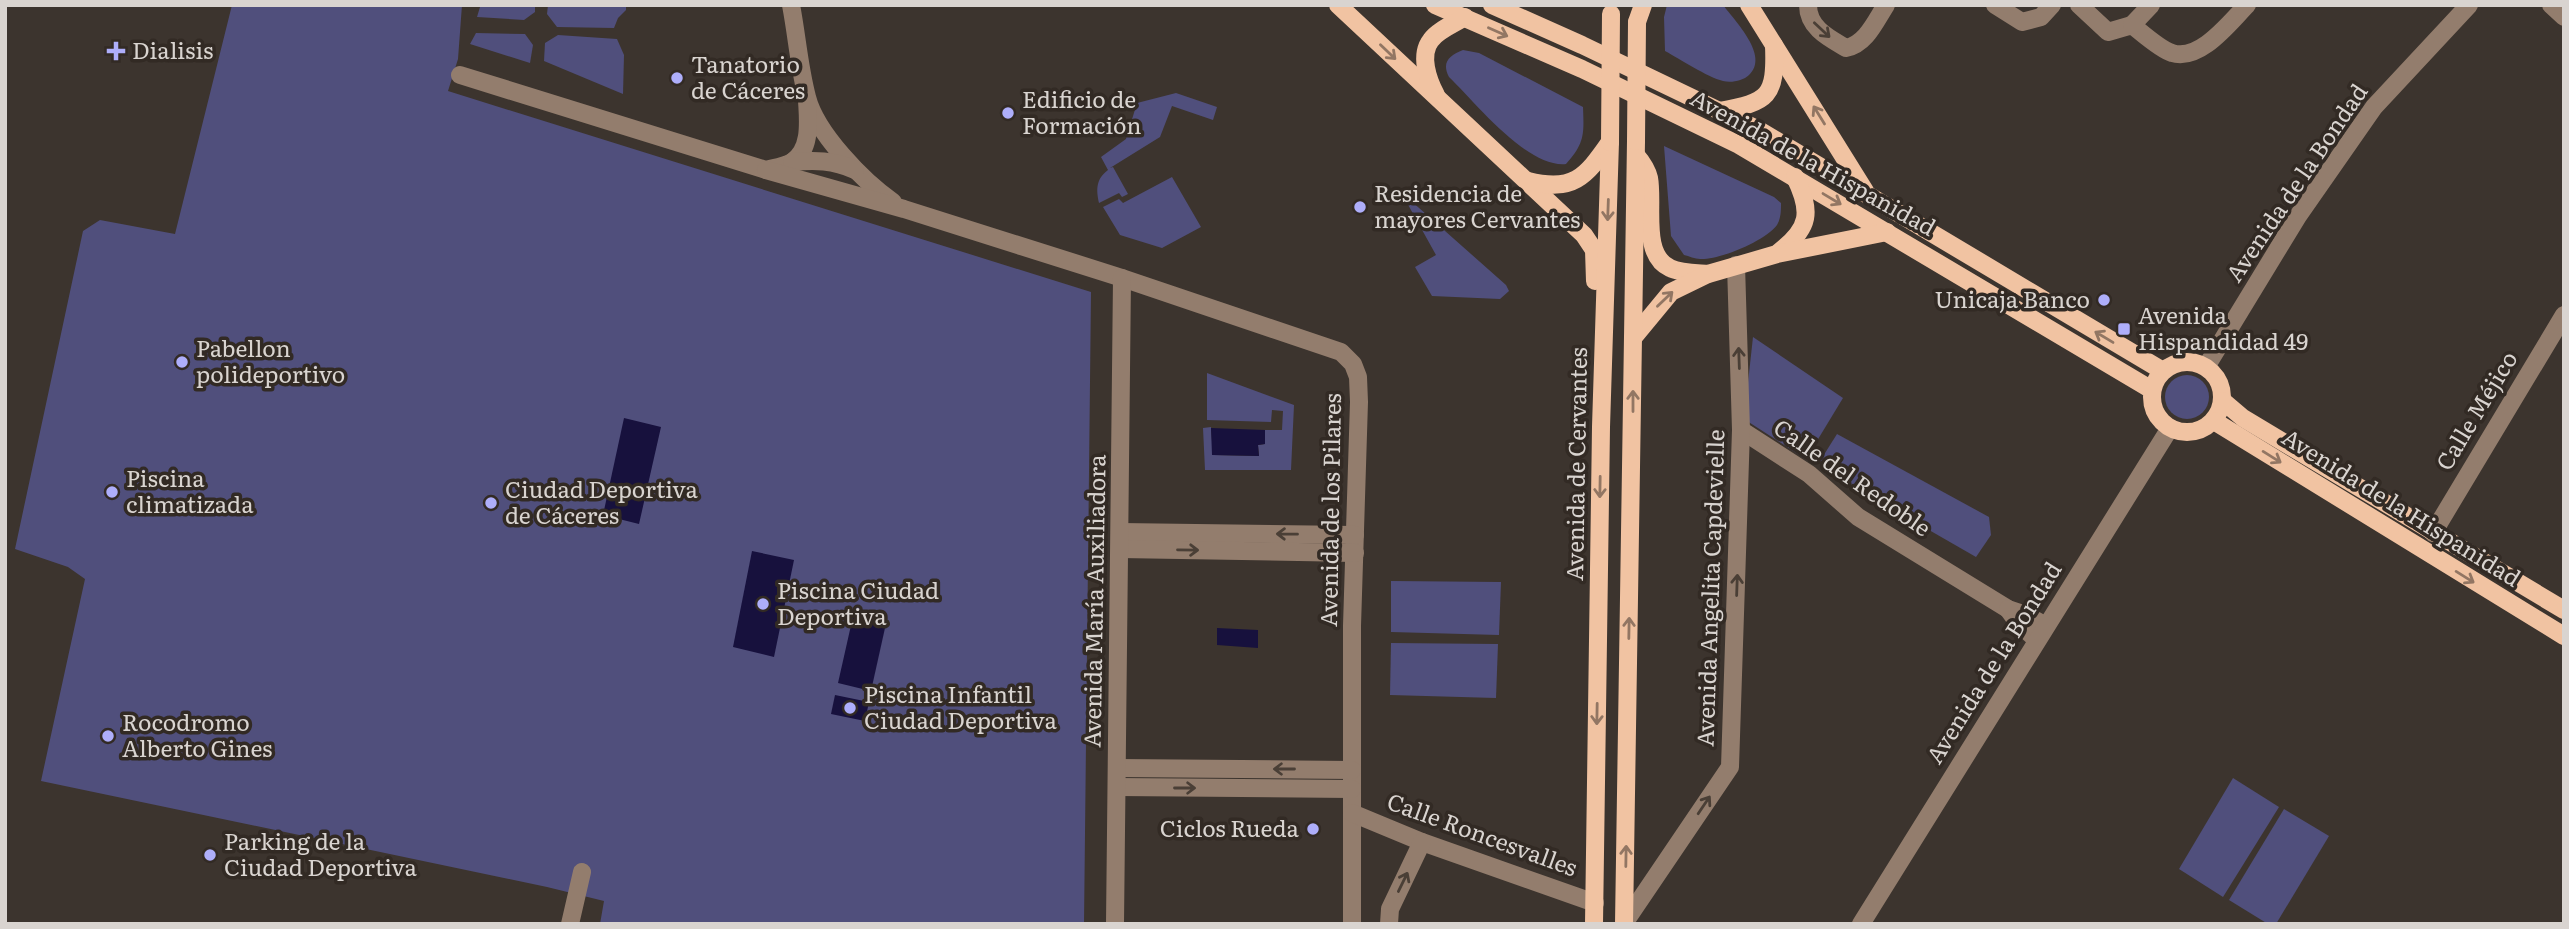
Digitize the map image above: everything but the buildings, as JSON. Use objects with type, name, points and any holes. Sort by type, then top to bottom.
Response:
[{"type":"main road","points":[[1338,5],[1590,243],[1594,250],[1595,292],[1605,299]]},
{"type":"main road","name":"Avenida de la Hispanidad","points":[[1435,5],[1665,108],[1739,145],[2152,390]]},
{"type":"main road","name":"Avenida de la Hispanidad","points":[[1492,5],[1582,45],[1794,150],[2163,371]]},
{"type":"main road","points":[[1749,5],[1867,194]]},
{"type":"main road","name":"Avenida de Cervantes","points":[[1594,924],[1611,10]]},
{"type":"main road","points":[[1625,923],[1639,11]]},
{"type":"main road","points":[[1439,101],[1427,74],[1427,49],[1438,34],[1465,18]]},
{"type":"main road","points":[[1719,111],[1746,106],[1766,95],[1774,79],[1773,41]]},
{"type":"main road","points":[[1527,181],[1547,186],[1574,183],[1592,167],[1609,142]]},
{"type":"main road","points":[[1636,148],[1649,177],[1652,249],[1659,261],[1671,269],[1707,274]]},
{"type":"main road","points":[[1777,254],[1800,232],[1807,213],[1805,197],[1795,177]]},
{"type":"main road","points":[[1633,338],[1671,292],[1707,274],[1777,254],[1888,232]]},
{"type":"main road","points":[[2183,361],[2206,367],[2220,384],[2223,401],[2214,421],[2196,431],[2169,428],[2158,417],[2152,390],[2163,371],[2183,361]]},
{"type":"main road","name":"Avenida de la Hispanidad","points":[[2223,401],[2243,418],[2564,610]]},
{"type":"main road","name":"Avenida de la Hispanidad","points":[[2214,421],[2564,636]]},
{"type":"street","points":[[791,5],[807,100],[808,130],[804,149],[792,162]]},
{"type":"street","points":[[1808,5],[1817,30],[1846,48],[1855,46],[1867,34],[1886,5]]},
{"type":"street","points":[[1995,5],[2022,22],[2040,17],[2052,5]]},
{"type":"street","points":[[2079,5],[2108,32],[2132,25],[2151,5]]},
{"type":"street","points":[[2132,25],[2173,53],[2193,53],[2213,40],[2247,5]]},
{"type":"street","name":"Avenida de la Bondad","points":[[2206,367],[2298,216],[2374,107],[2469,5]]},
{"type":"street","points":[[2551,5],[2564,17]]},
{"type":"street","points":[[460,75],[765,170],[904,209]]},
{"type":"street","points":[[807,100],[832,142],[855,170],[876,190],[904,209]]},
{"type":"street","points":[[804,181],[826,172],[831,162],[832,142]]},
{"type":"street","points":[[765,170],[792,162],[819,160],[855,170]]},
{"type":"street","name":"Avenida de los Pilares","points":[[904,209],[1122,278],[1341,352],[1353,364],[1358,377],[1359,402],[1352,924]]},
{"type":"street","name":"Avenida Angelita Capdevielle","points":[[1625,923],[1730,767],[1741,430],[1737,265]]},
{"type":"street","name":"Avenida María Auxiliadora","points":[[1115,924],[1122,278]]},
{"type":"street","name":"Calle Méjico","points":[[2433,533],[2564,315]]},
{"type":"street","name":"Avenida de la Bondad","points":[[1861,924],[2169,428]]},
{"type":"street","name":"Calle del Redoble","points":[[1741,430],[1809,474],[1858,517],[2008,609],[2026,614],[2042,633]]},
{"type":"street","points":[[1120,540],[1355,544]]},
{"type":"street","points":[[1117,768],[1352,770]]},
{"type":"street","points":[[1117,787],[1352,789]]},
{"type":"street","name":"Calle Roncesvalles","points":[[1352,813],[1422,842],[1595,903]]},
{"type":"street","points":[[1389,924],[1390,909],[1422,842]]},
{"type":"street","points":[[570,924],[582,872]]},
{"type":"shaded area","name":"Ciudad Deportiva de Cáceres","points":[[232,5],[462,5],[458,59],[448,91],[1091,292],[1084,924],[600,924],[604,901],[41,781],[85,579],[68,567],[15,549],[83,231],[100,220],[175,234]]},
{"type":"shaded area","points":[[535,5],[535,12],[524,20],[477,17],[480,7]]},
{"type":"shaded area","points":[[548,5],[626,5],[626,10],[618,18],[614,28],[557,27],[547,14]]},
{"type":"shaded area","points":[[1667,5],[1723,5],[1742,29],[1753,49],[1754,67],[1749,75],[1737,81],[1723,81],[1665,51],[1664,17]]},
{"type":"shaded area","points":[[476,33],[525,34],[533,45],[530,63],[470,44]]},
{"type":"shaded area","points":[[558,35],[617,39],[624,55],[623,94],[544,61],[545,43]]},
{"type":"shaded area","points":[[1463,50],[1479,53],[1583,107],[1582,138],[1566,164],[1535,156],[1519,145],[1449,77],[1446,63],[1454,54]]},
{"type":"shaded area","points":[[1176,93],[1217,107],[1213,120],[1172,106],[1160,137],[1110,168],[1113,167],[1128,194],[1122,197],[1119,193],[1099,203],[1098,185],[1108,170],[1101,157],[1126,139],[1137,103]]},
{"type":"shaded area","points":[[1664,146],[1774,197],[1781,203],[1777,225],[1753,243],[1730,253],[1700,259],[1684,255],[1671,236]]},
{"type":"shaded area","points":[[1172,177],[1201,227],[1162,248],[1120,235],[1103,207],[1119,199],[1123,203]]},
{"type":"shaded area","points":[[1401,192],[1506,285],[1509,291],[1500,299],[1432,296],[1415,267],[1436,255]]},
{"type":"shaded area","points":[[1753,337],[1843,398],[1806,459],[1744,419]]},
{"type":"shaded area","points":[[1207,373],[1294,405],[1291,470],[1205,470],[1203,428],[1211,427],[1213,455],[1259,456],[1258,445],[1265,444],[1265,430],[1282,430],[1283,411],[1272,410],[1271,422],[1207,420]]},
{"type":"shaded area","points":[[2187,375],[2202,382],[2209,397],[2202,412],[2187,419],[2172,412],[2165,397],[2172,382]]},
{"type":"shaded area","points":[[624,418],[661,427],[639,524],[603,515]]},
{"type":"shaded area","points":[[1211,428],[1265,430],[1265,444],[1258,445],[1259,456],[1212,455]]},
{"type":"shaded area","points":[[1837,434],[1989,517],[1991,535],[1976,557],[1849,484],[1820,461]]},
{"type":"shaded area","name":"Piscina Ciudad Deportiva","points":[[752,551],[794,560],[774,657],[733,647]]},
{"type":"shaded area","points":[[1391,581],[1501,582],[1499,635],[1391,632]]},
{"type":"shaded area","name":"Piscina Ciudad Deportiva","points":[[854,612],[887,619],[871,691],[838,683]]},
{"type":"shaded area","points":[[1217,628],[1258,630],[1258,648],[1217,645]]},
{"type":"shaded area","points":[[1391,643],[1498,644],[1496,698],[1390,695]]},
{"type":"shaded area","name":"Piscina Infantil Ciudad Deportiva","points":[[835,695],[869,702],[865,721],[831,714]]},
{"type":"shaded area","points":[[2233,778],[2279,807],[2223,897],[2179,869]]},
{"type":"shaded area","points":[[2284,809],[2329,836],[2276,924],[2268,924],[2229,900]]},
{"type":"place","name":"Dialisis","points":[[116,51]]},
{"type":"place","name":"Tanatorio de Cáceres","points":[[677,78]]},
{"type":"place","name":"Edificio de Formación","points":[[1008,113]]},
{"type":"place","name":"Residencia de mayores Cervantes","points":[[1360,207]]},
{"type":"place","name":"Unicaja Banco","points":[[2104,300]]},
{"type":"place","name":"Avenida Hispandidad 49","points":[[2124,329]]},
{"type":"place","name":"Pabellon polideportivo","points":[[182,362]]},
{"type":"place","name":"Piscina climatizada","points":[[112,492]]},
{"type":"place","name":"Ciudad Deportiva de Cáceres","points":[[491,503]]},
{"type":"place","name":"Piscina Ciudad Deportiva","points":[[763,604]]},
{"type":"place","name":"Piscina Infantil Ciudad Deportiva","points":[[850,708]]},
{"type":"place","name":"Rocodromo Alberto Gines","points":[[108,736]]},
{"type":"place","name":"Ciclos Rueda","points":[[1313,829]]},
{"type":"place","name":"Parking de la Ciudad Deportiva","points":[[210,855]]}]
